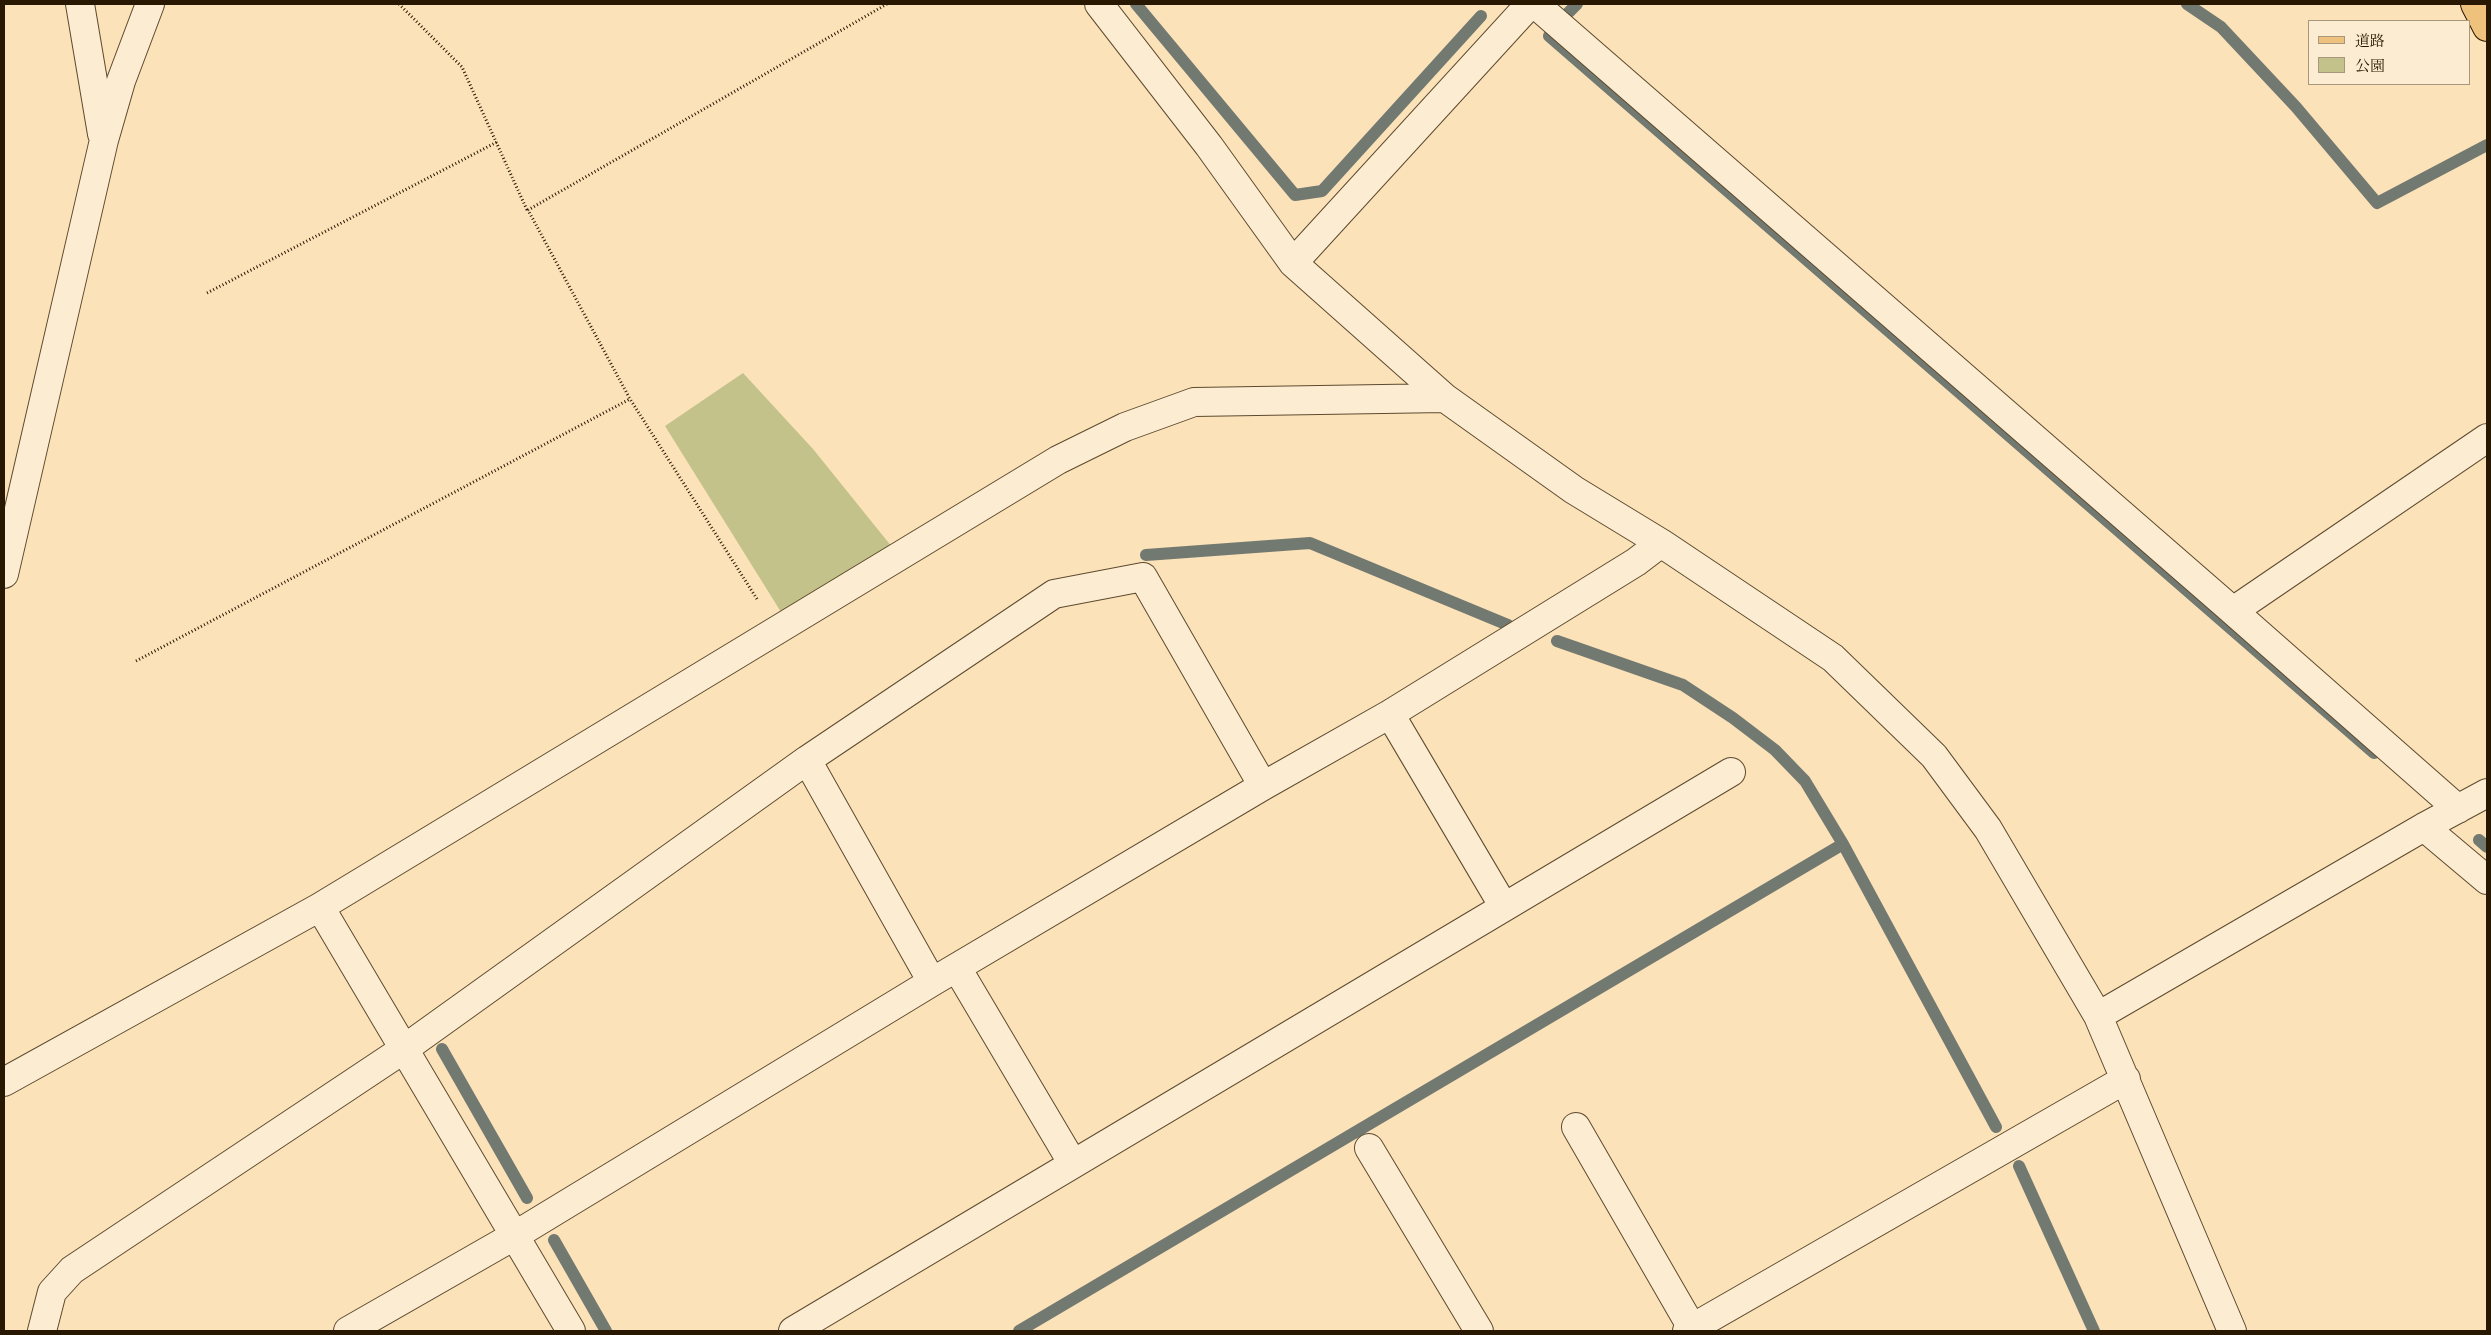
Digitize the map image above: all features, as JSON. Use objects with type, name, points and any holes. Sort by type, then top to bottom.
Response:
[{"type":"main road","points":[[2475,4],[2487,27]]},
{"type":"street","points":[[80,4],[104,140]]},
{"type":"street","points":[[4,574],[104,140],[121,81],[150,4]]},
{"type":"street","points":[[1099,4],[1209,146],[1293,263],[1445,398],[1574,490],[1661,543],[1833,658],[1934,756],[1988,829],[2098,1016],[2232,1331]]},
{"type":"street","points":[[1293,263],[1530,4]]},
{"type":"street","points":[[1535,4],[2458,808]]},
{"type":"street","points":[[4,1082],[320,907],[777,632],[1058,460],[1134,424],[1194,402],[1445,398]]},
{"type":"street","points":[[2232,610],[2487,438]]},
{"type":"street","points":[[348,1331],[514,1236],[932,982],[1263,786],[1390,714],[1636,562],[1661,543]]},
{"type":"street","points":[[42,1331],[52,1292],[72,1270],[404,1049],[807,760],[1054,594],[1143,577],[1263,786]]},
{"type":"street","points":[[1390,714],[1504,908]]},
{"type":"street","points":[[807,760],[932,982]]},
{"type":"street","points":[[793,1331],[1732,772]]},
{"type":"street","points":[[2098,1016],[2424,827],[2487,793]]},
{"type":"street","points":[[2424,827],[2487,880]]},
{"type":"street","points":[[320,907],[571,1331]]},
{"type":"street","points":[[957,968],[1073,1164]]},
{"type":"street","points":[[1576,1127],[1689,1330],[2126,1078]]},
{"type":"street","points":[[1369,1148],[1479,1331]]},
{"type":"path","points":[[399,4],[462,67],[528,210],[630,399],[777,632]]},
{"type":"path","points":[[528,210],[887,4]]},
{"type":"path","points":[[207,293],[497,142]]},
{"type":"path","points":[[136,661],[630,399]]},
{"type":"green space","points":[[743,373],[813,449],[892,547],[781,612],[665,426]]},
{"type":"waterway","points":[[1136,4],[1295,195],[1322,191],[1481,16]]},
{"type":"waterway","points":[[1568,13],[1577,4]]},
{"type":"waterway","points":[[2187,4],[2221,27],[2296,107],[2377,203],[2487,145]]},
{"type":"waterway","points":[[1549,36],[2374,753]]},
{"type":"waterway","points":[[1146,555],[1310,543],[1508,625]]},
{"type":"waterway","points":[[1557,641],[1683,685],[1733,718],[1775,750],[1805,781],[1843,844],[1996,1127]]},
{"type":"waterway","points":[[2479,840],[2487,847]]},
{"type":"waterway","points":[[1019,1331],[1843,844]]},
{"type":"waterway","points":[[442,1049],[527,1198]]},
{"type":"waterway","points":[[2019,1166],[2094,1331]]},
{"type":"waterway","points":[[554,1240],[606,1331]]}]
